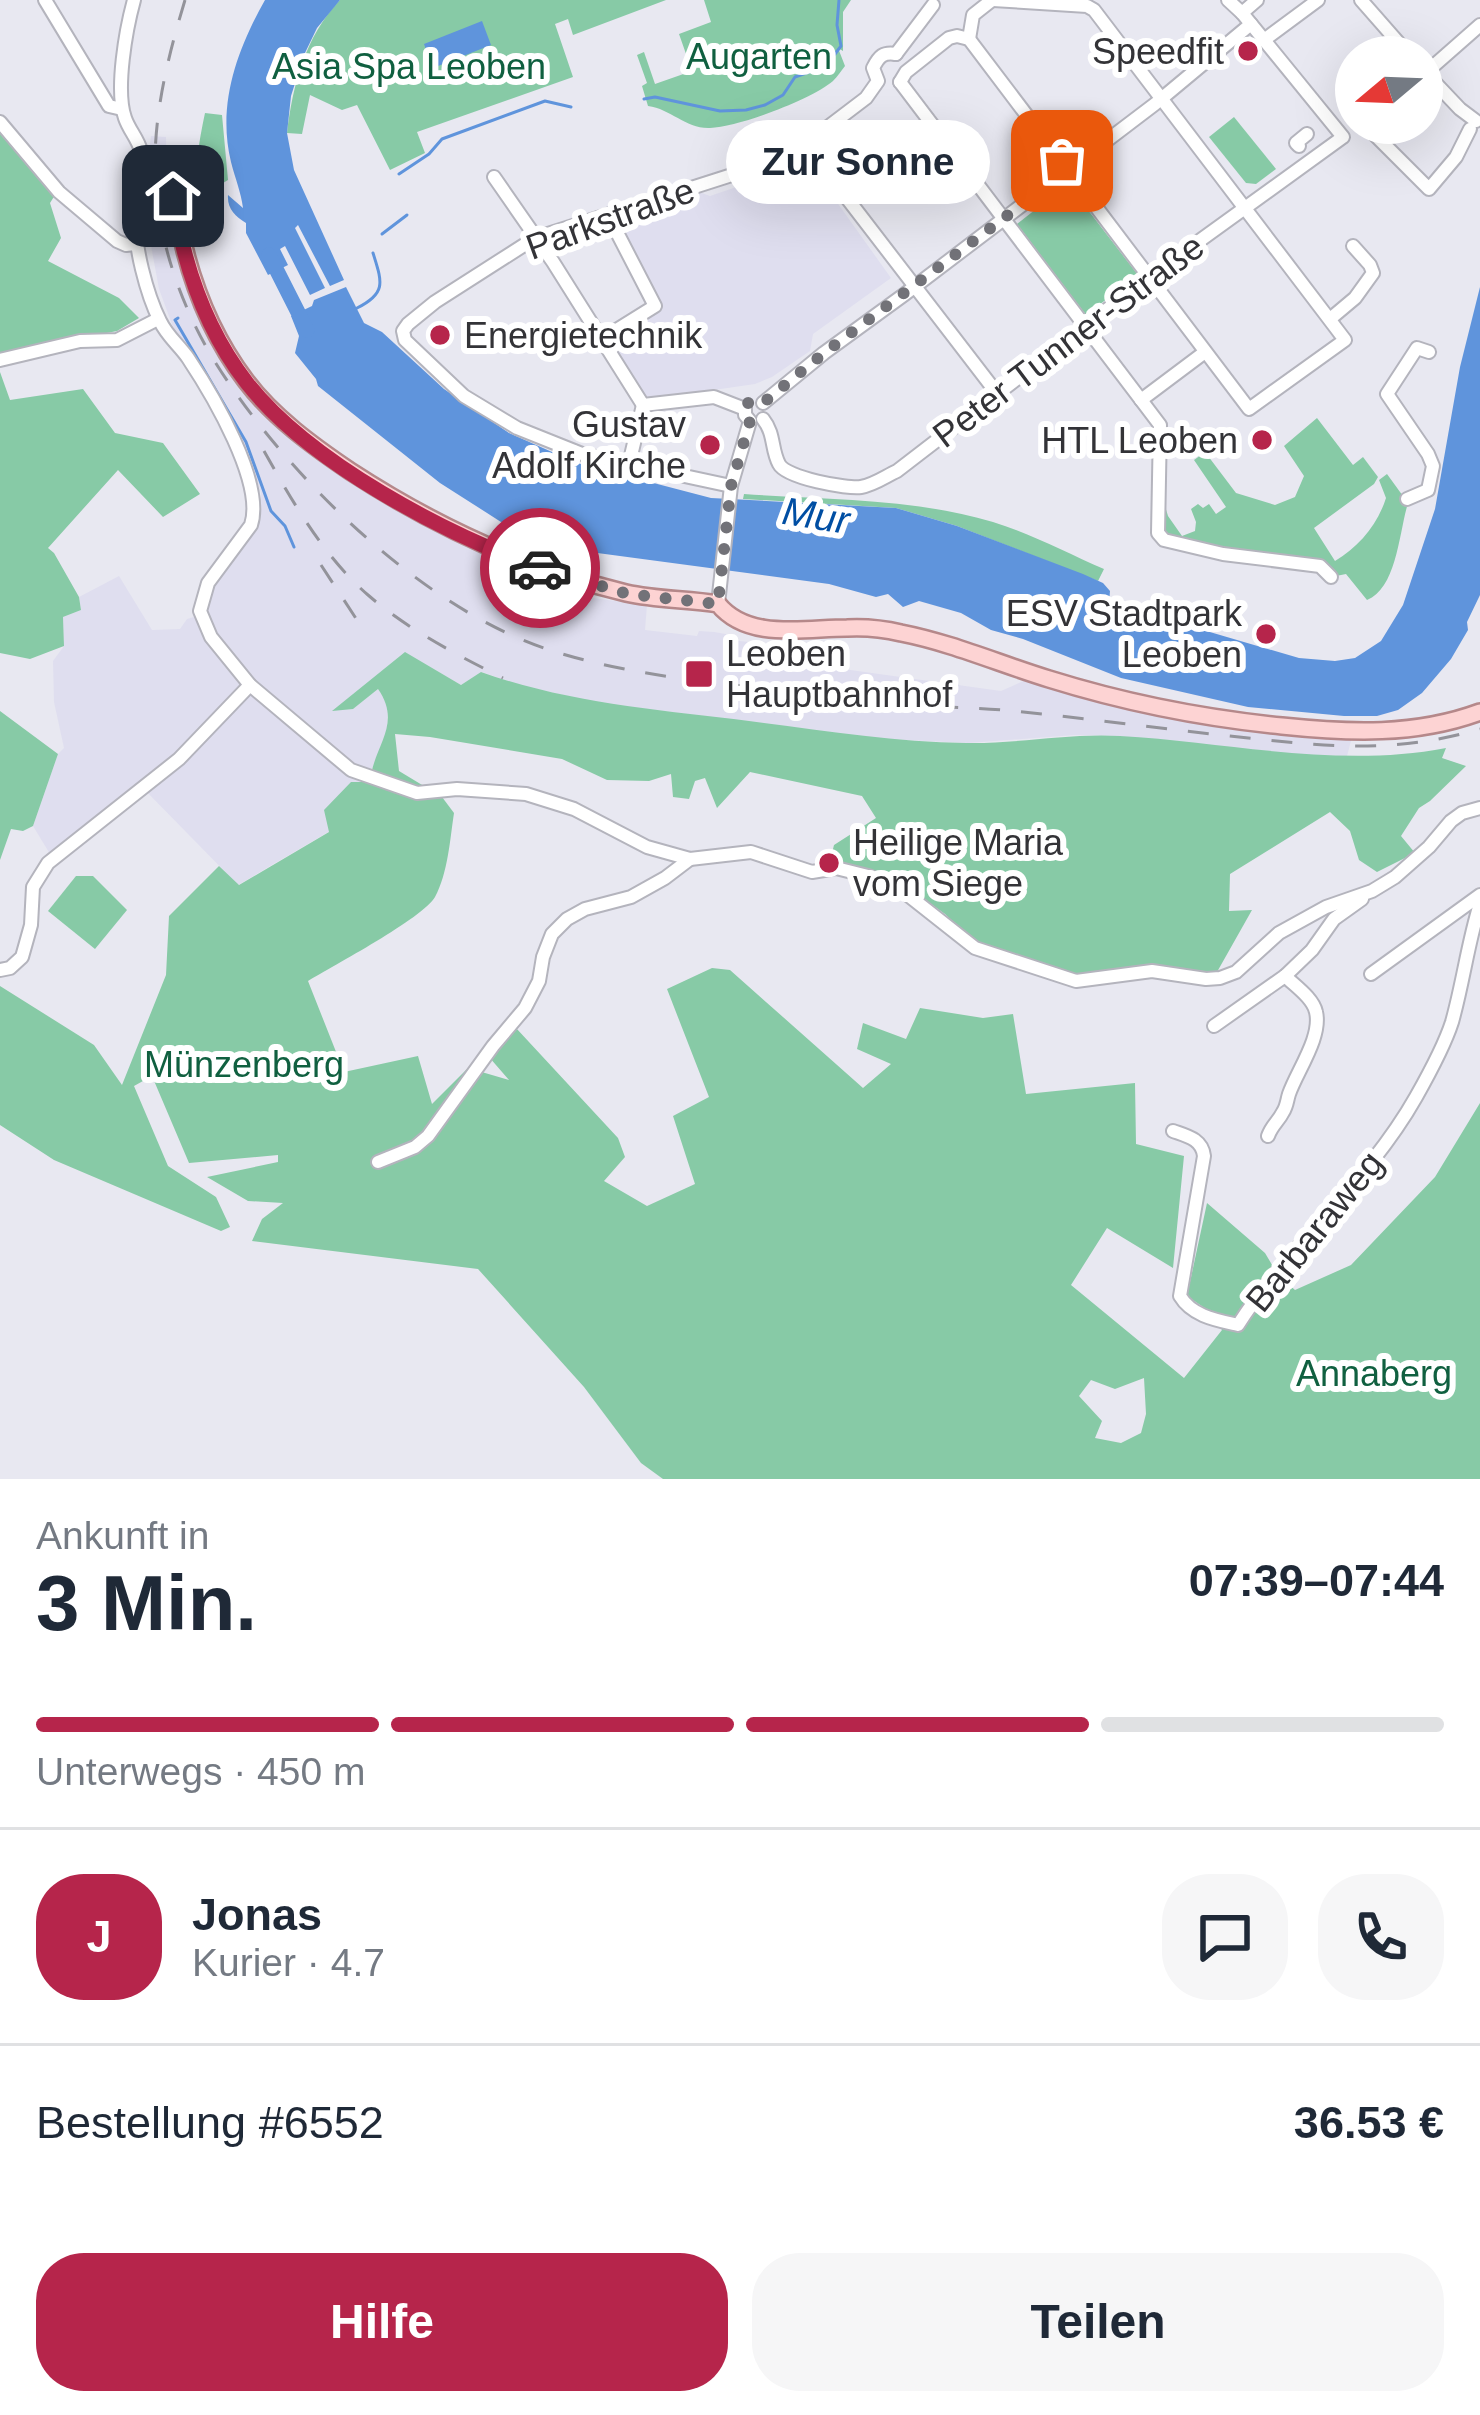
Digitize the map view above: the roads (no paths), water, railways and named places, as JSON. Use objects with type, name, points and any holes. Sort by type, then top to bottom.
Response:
[{"type":"main road","points":[[171,168],[182,247],[198,297],[239,371],[312,444],[380,491],[462,536],[569,578],[656,599],[718,604],[741,624],[795,631],[851,627],[922,637],[1090,691],[1218,719],[1361,732],[1414,729],[1480,712]]},
{"type":"street","points":[[45,0],[109,106],[122,109]]},
{"type":"street","points":[[134,0],[121,89],[122,109],[142,153],[135,244],[158,319],[211,399],[245,463],[254,494],[251,525],[208,583],[200,611],[211,637],[250,685],[351,770],[417,793],[457,789],[526,794],[574,809],[647,847],[690,859],[751,852],[812,872],[836,868],[868,876],[899,888],[975,948],[1076,981],[1152,971],[1220,978],[1236,972],[1279,932],[1326,907],[1372,891]]},
{"type":"street","points":[[878,81],[889,86],[949,38],[969,39],[1249,409],[1345,340],[1244,207],[1168,94],[1090,6],[993,0],[973,16],[969,39]]},
{"type":"street","points":[[1228,0],[1335,131]]},
{"type":"street","points":[[718,604],[731,490],[753,416],[751,401],[763,403],[1168,94],[1245,23],[1257,0]]},
{"type":"street","points":[[1265,41],[1318,0]]},
{"type":"street","points":[[1361,0],[1393,36]]},
{"type":"street","points":[[933,5],[896,54],[904,61],[903,77],[1003,220],[1161,429],[1155,499],[1158,533],[1163,540],[1218,554],[1320,566],[1331,577]]},
{"type":"street","points":[[1443,56],[1480,25]]},
{"type":"street","name":"Parkstraße","points":[[629,464],[581,454],[505,422],[464,395],[405,340],[408,324],[535,238],[816,151],[816,136],[866,98],[878,81],[873,68],[878,57],[896,54]]},
{"type":"street","points":[[1384,144],[1429,189],[1456,157],[1473,125],[1443,92]]},
{"type":"street","points":[[0,122],[59,192],[117,241],[135,244]]},
{"type":"street","name":"Peter Tunner-Straße","points":[[753,416],[772,432],[779,464],[794,476],[856,488],[897,471],[1335,139]]},
{"type":"street","points":[[816,151],[997,392]]},
{"type":"street","points":[[494,177],[643,405],[629,464],[731,490]]},
{"type":"street","points":[[602,339],[655,306],[608,215]]},
{"type":"street","points":[[1330,319],[1355,298],[1373,273],[1353,246]]},
{"type":"street","points":[[0,359],[80,341],[118,340],[158,319]]},
{"type":"street","points":[[1407,499],[1428,490],[1433,466],[1387,394],[1417,348],[1429,352]]},
{"type":"street","points":[[1141,400],[1205,352]]},
{"type":"street","points":[[643,405],[714,397],[753,416]]},
{"type":"street","points":[[0,970],[22,957],[31,925],[33,887],[48,862],[179,759],[250,685]]},
{"type":"street","points":[[1214,1026],[1285,976],[1334,919],[1429,848],[1451,820],[1480,808]]},
{"type":"street","points":[[378,1162],[416,1147],[428,1136],[525,1008],[539,981],[547,943],[566,919],[631,897],[690,859]]},
{"type":"street","name":"Barbaraweg","points":[[1371,974],[1480,899]]},
{"type":"street","name":"Barbaraweg","points":[[1173,1131],[1193,1138],[1203,1147],[1204,1156],[1180,1296],[1184,1304],[1214,1322],[1238,1324],[1272,1276],[1363,1174],[1417,1095],[1451,1025],[1480,899]]},
{"type":"street","points":[[1268,1136],[1310,1051],[1317,1020],[1311,1001],[1285,976]]},
{"type":"water","points":[[265,0],[340,0],[317,28],[304,55],[291,96],[287,133],[294,170],[344,280],[330,286],[298,225],[295,228],[325,288],[310,295],[285,246],[280,249],[288,265],[268,275],[246,233],[246,223],[232,212],[228,200],[228,195],[243,208],[227,140],[228,98],[238,58]]},
{"type":"water","points":[[482,21],[491,45],[433,68],[424,44]]},
{"type":"water","points":[[346,287],[364,323],[382,332],[444,389],[509,433],[577,463],[711,498],[896,508],[957,526],[1103,583],[1110,591],[1109,604],[1144,620],[1203,630],[1299,658],[1335,661],[1355,658],[1381,641],[1403,605],[1435,509],[1460,367],[1480,287],[1480,595],[1451,659],[1422,693],[1398,710],[1377,716],[1344,716],[1248,707],[1121,678],[991,630],[961,613],[919,601],[903,607],[888,594],[876,597],[829,584],[560,548],[520,534],[440,483],[318,386],[295,353],[299,336],[291,316]]},
{"type":"waterway","points":[[644,99],[655,97],[720,111],[765,105],[783,95],[795,77],[826,66],[841,46],[839,0]]},
{"type":"waterway","points":[[399,174],[442,139],[545,101],[571,107]]},
{"type":"waterway","points":[[382,234],[407,215]]},
{"type":"waterway","points":[[357,308],[380,286],[373,253]]},
{"type":"waterway","name":"Mur","points":[[269,255],[307,330]]},
{"type":"waterway","points":[[178,318],[246,442],[271,511],[285,526],[294,547]]},
{"type":"railway","points":[[185,0],[164,79],[155,159],[163,232],[186,306],[242,401],[317,491],[408,572],[457,606],[506,633],[579,659],[804,694],[1013,711],[1319,745],[1414,743],[1480,729]]},
{"type":"railway","points":[[264,451],[310,528],[352,580],[416,630],[503,678]]},
{"type":"railway","points":[[321,565],[357,620]]},
{"type":"place","name":"Speedfit","points":[[1248,51]]},
{"type":"place","name":"Zur Sonne","points":[[1062,161]]},
{"type":"place","name":"Energietechnik","points":[[440,335]]},
{"type":"place","name":"HTL Leoben","points":[[1262,440]]},
{"type":"place","name":"Gustav Adolf Kirche","points":[[710,445]]},
{"type":"place","name":"ESV Stadtpark Leoben","points":[[1266,634]]},
{"type":"place","name":"Leoben Hauptbahnhof","points":[[699,674]]},
{"type":"place","name":"Heilige Maria vom Siege","points":[[829,863]]},
{"type":"park label","name":"Augarten","points":[[759,56]]},
{"type":"park label","name":"Asia Spa Leoben","points":[[409,66]]},
{"type":"park label","name":"Münzenberg","points":[[244,1064]]},
{"type":"park label","name":"Annaberg","points":[[1374,1373]]}]
